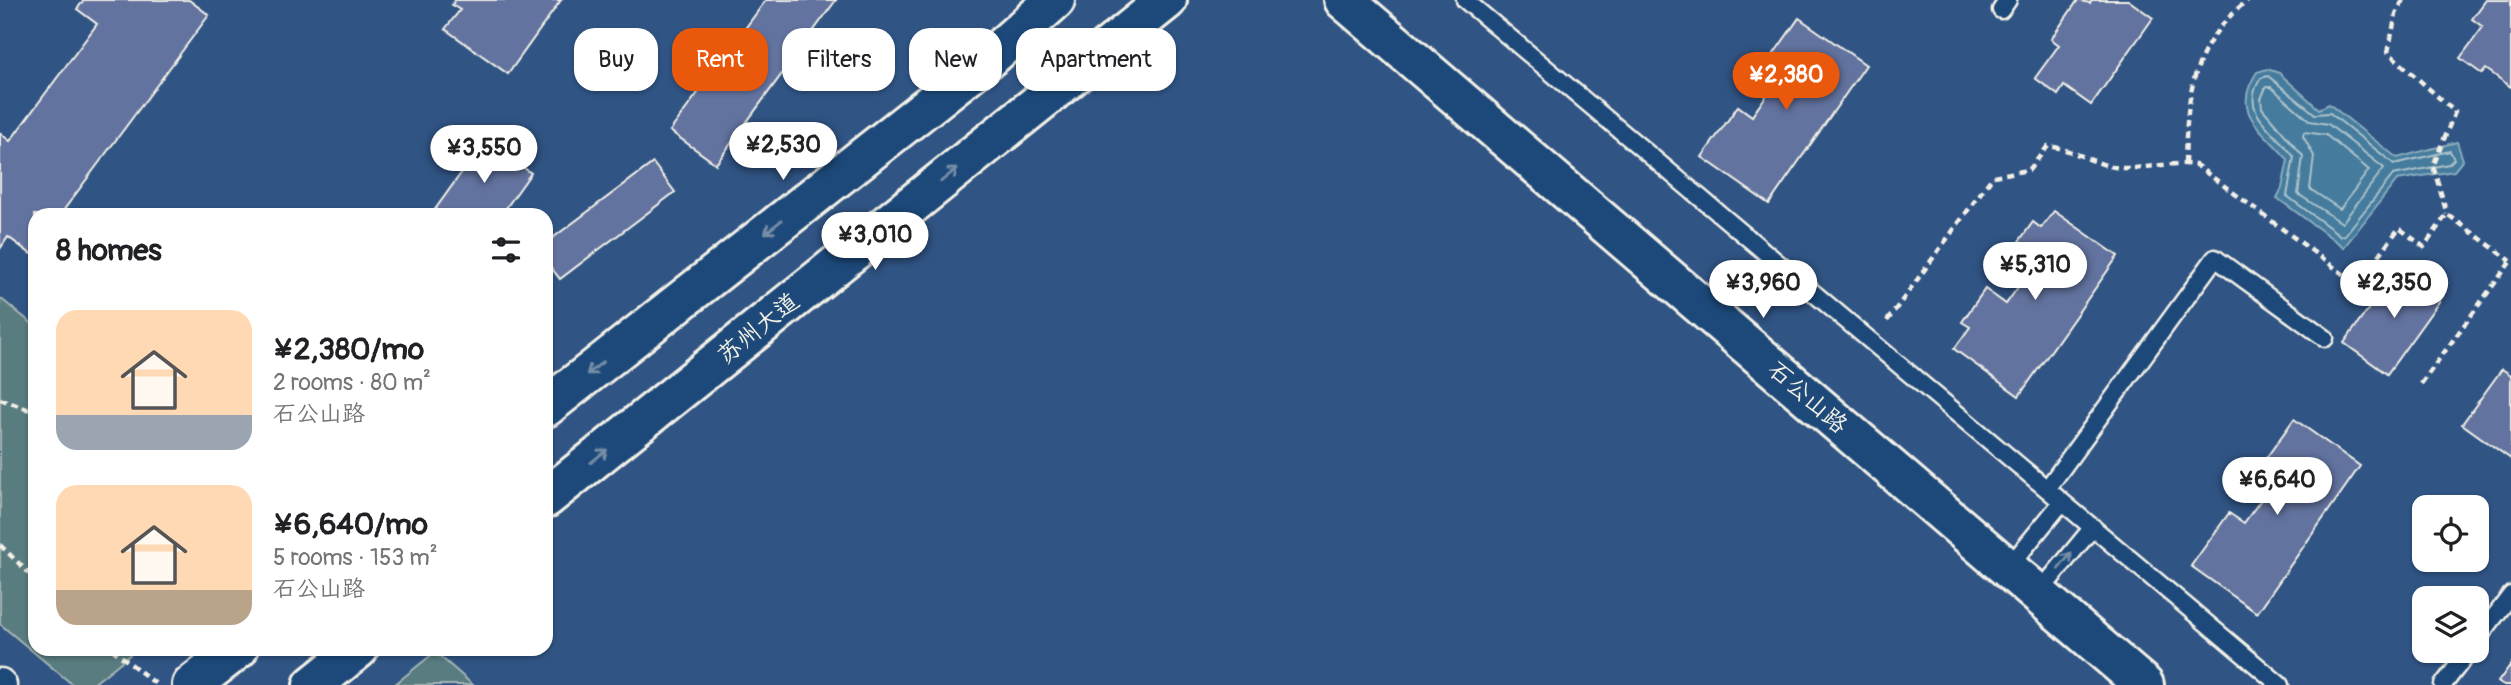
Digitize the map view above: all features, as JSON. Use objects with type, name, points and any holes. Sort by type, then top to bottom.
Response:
[{"type":"street","points":[[553,401],[994,54],[1055,0]]},
{"type":"street","name":"苏州大道","points":[[553,492],[1167,0]]},
{"type":"street","name":"石公山路","points":[[1344,0],[2144,685]]},
{"type":"street","points":[[192,685],[229,656]]},
{"type":"street","points":[[313,685],[349,656]]},
{"type":"lane","points":[[1465,0],[2280,685]]},
{"type":"lane","points":[[2047,489],[2215,258],[2325,338]]},
{"type":"lane","points":[[2008,569],[2062,502]]},
{"type":"lane","points":[[2038,594],[2093,527]]},
{"type":"lane","points":[[2489,624],[2511,595]]},
{"type":"lane","points":[[2443,685],[2460,663]]},
{"type":"path","points":[[2185,163],[2187,108],[2194,72],[2216,32],[2248,0]]},
{"type":"path","points":[[2403,0],[2396,14],[2388,52],[2455,112],[2433,166],[2447,214],[2511,261],[2421,384]]},
{"type":"path","points":[[1872,342],[1993,176],[2029,170],[2048,146],[2064,148],[2122,168],[2185,163],[2196,165],[2358,285],[2399,228],[2424,247],[2447,214]]},
{"type":"path","points":[[0,399],[28,409]]},
{"type":"path","points":[[0,545],[28,572]]},
{"type":"path","points":[[121,656],[157,685]]},
{"type":"green space","points":[[0,298],[28,320],[28,647],[0,624]]},
{"type":"green space","points":[[38,656],[128,656],[92,685],[73,685]]},
{"type":"green space","points":[[430,656],[440,656],[473,685],[394,685]]},
{"type":"water","points":[[2267,69],[2279,73],[2319,109],[2329,104],[2397,158],[2457,142],[2463,160],[2454,171],[2397,180],[2344,247],[2277,198],[2288,160],[2253,120],[2247,99],[2249,87],[2257,72]]},
{"type":"building","points":[[84,0],[189,0],[209,15],[65,208],[28,208],[28,252],[8,237],[0,249],[0,133],[10,141],[97,24],[77,9]]},
{"type":"building","points":[[455,0],[561,0],[508,74],[445,29],[460,10],[452,5]]},
{"type":"building","points":[[766,0],[836,0],[816,28],[782,28],[782,74],[716,164],[670,131],[699,91],[768,91],[768,28],[745,28]]},
{"type":"building","points":[[2078,0],[2090,3],[2092,0],[2128,0],[2153,18],[2091,105],[2064,86],[2058,95],[2035,78],[2059,45],[2051,39]]},
{"type":"building","points":[[2486,0],[2511,0],[2511,87],[2486,69],[2482,74],[2460,58],[2483,27],[2472,19]]},
{"type":"building","points":[[1799,18],[1866,65],[1769,204],[1702,157],[1738,106],[1752,116],[1775,83],[1761,72]]},
{"type":"building","points":[[485,140],[531,173],[506,208],[436,208]]},
{"type":"building","points":[[653,163],[675,192],[560,279],[553,270],[553,238]]},
{"type":"building","points":[[2054,211],[2118,256],[2019,396],[1954,349],[1970,327],[1962,322],[1985,289],[2006,304],[2028,273],[2007,258],[2033,222],[2041,228]]},
{"type":"building","points":[[2400,265],[2443,296],[2387,374],[2344,343]]},
{"type":"building","points":[[2502,369],[2511,375],[2511,459],[2462,424]]},
{"type":"building","points":[[2294,419],[2360,466],[2257,613],[2191,566],[2229,513],[2244,523],[2273,483],[2257,471]]},
{"type":"building","points":[[2511,664],[2511,685],[2502,685],[2498,682]]}]
